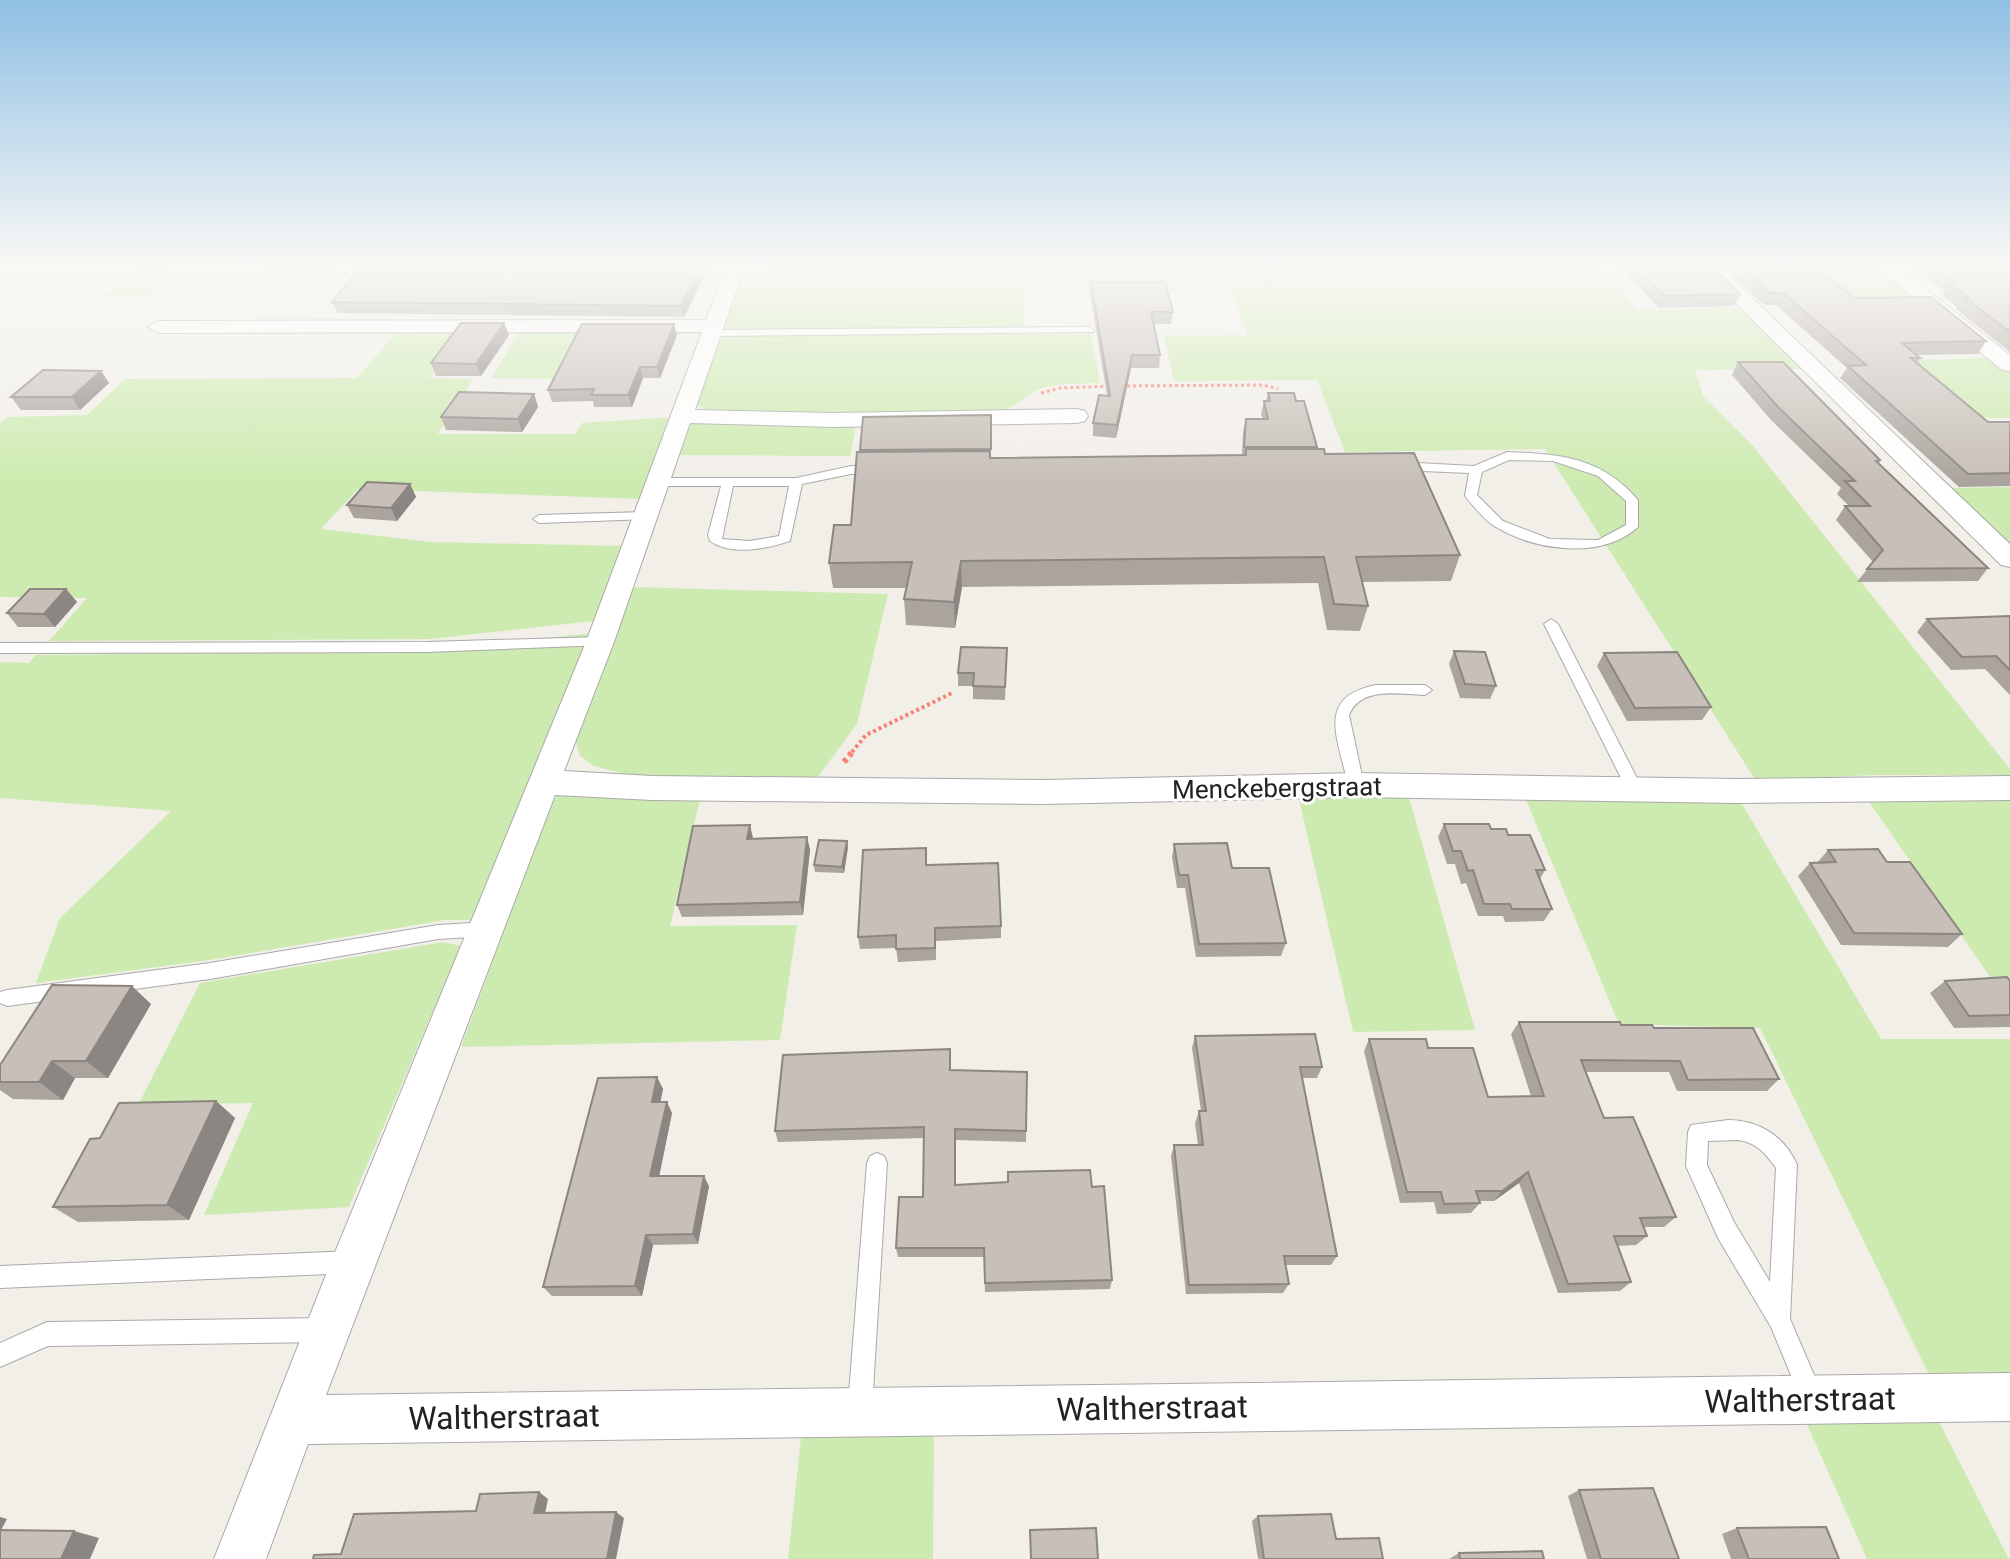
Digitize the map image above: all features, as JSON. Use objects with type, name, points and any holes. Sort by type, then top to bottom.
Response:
[{"type":"street","points":[[240,1559],[353,1262],[600,642],[711,338]]},
{"type":"street","points":[[1781,338],[2010,558]]},
{"type":"street","points":[[1975,338],[2010,365]]},
{"type":"street","points":[[682,416],[833,420],[1077,416]]},
{"type":"street","name":"Menckebergstraat","points":[[545,782],[652,788],[1045,792],[1356,785],[1635,790],[2010,788]]},
{"type":"street","name":"Waltherstraat","points":[[295,1420],[2010,1397]]},
{"type":"lane","points":[[1390,466],[1476,470],[1507,456],[1554,457],[1602,473],[1632,500],[1632,527],[1600,544],[1548,543],[1499,524],[1471,496],[1476,470]]},
{"type":"lane","points":[[658,482],[796,482],[851,470],[883,470]]},
{"type":"lane","points":[[728,483],[714,535],[716,541],[728,545],[776,542],[785,538],[796,482]]},
{"type":"lane","points":[[539,519],[645,516]]},
{"type":"lane","points":[[1551,624],[1635,790]]},
{"type":"lane","points":[[0,648],[427,647],[600,642]]},
{"type":"lane","points":[[1356,785],[1343,733],[1343,704],[1350,696],[1365,692],[1425,690]]},
{"type":"lane","points":[[7,998],[210,971],[438,932],[487,929]]},
{"type":"lane","points":[[1779,1319],[1787,1165],[1772,1144],[1749,1129],[1698,1132],[1696,1166],[1726,1230],[1779,1319],[1813,1400]]},
{"type":"lane","points":[[859,1412],[877,1163]]},
{"type":"lane","points":[[0,1277],[353,1262]]},
{"type":"lane","points":[[0,1355],[47,1334],[329,1329]]},
{"type":"path","points":[[1021,417],[1026,405],[1038,394],[1060,388],[1263,385],[1278,389]]},
{"type":"path","points":[[827,790],[866,735],[952,693]]},
{"type":"green space","points":[[391,338],[460,338],[430,378],[473,379],[438,434],[575,434],[582,423],[673,417],[642,499],[358,489],[321,529],[430,542],[625,546],[600,616],[593,621],[430,639],[49,641],[87,598],[0,597],[0,424],[8,417],[87,415],[125,379],[357,378]]},
{"type":"green space","points":[[516,338],[579,338],[556,379],[491,378]]},
{"type":"green space","points":[[719,338],[1092,338],[1100,383],[1044,387],[1004,410],[738,414],[715,412],[696,405]]},
{"type":"green space","points":[[1164,338],[1771,338],[1802,369],[1695,370],[1703,396],[1753,446],[2010,769],[2010,775],[1873,775],[1756,781],[1545,449],[1345,452],[1317,380],[1174,381]]},
{"type":"green space","points":[[1998,358],[2010,369],[2010,418],[1971,418],[1904,360]]},
{"type":"green space","points":[[692,419],[857,422],[850,456],[679,455]]},
{"type":"green space","points":[[2010,487],[2010,545],[1947,488]]},
{"type":"green space","points":[[629,587],[888,594],[857,724],[814,782],[633,776],[594,766],[580,756],[576,742]]},
{"type":"green space","points":[[593,633],[472,920],[445,920],[210,960],[36,983],[60,918],[171,811],[0,798],[0,662],[29,663],[36,655],[418,651]]},
{"type":"green space","points":[[568,787],[701,795],[670,926],[797,925],[780,1040],[461,1047],[552,801]]},
{"type":"green space","points":[[1297,791],[1408,794],[1475,1030],[1353,1032]]},
{"type":"green space","points":[[1863,793],[2010,793],[2010,1006]]},
{"type":"green space","points":[[1524,795],[1739,799],[1881,1039],[2010,1039],[2010,1380],[1931,1379],[1760,1028],[1619,1024]]},
{"type":"green space","points":[[443,942],[461,946],[349,1207],[204,1215],[253,1103],[138,1105],[200,983]]},
{"type":"green space","points":[[1805,1420],[1938,1420],[2009,1559],[1867,1559]]},
{"type":"green space","points":[[802,1429],[934,1430],[933,1559],[788,1559]]},
{"type":"building","points":[[450,338],[494,338],[476,364],[431,363]]},
{"type":"building","points":[[575,338],[669,338],[657,367],[640,367],[628,395],[591,395],[594,389],[548,390]]},
{"type":"building","points":[[1100,338],[1156,338],[1160,355],[1132,355],[1117,425],[1093,423],[1099,395],[1110,396]]},
{"type":"building","points":[[1835,338],[1982,338],[1986,341],[1902,343],[1920,358],[1911,358],[1988,422],[2010,422],[2010,473],[1968,474],[1848,366],[1866,365]]},
{"type":"building","points":[[1738,362],[1783,362],[1880,460],[1876,461],[1988,568],[1867,569],[1883,550],[1845,506],[1870,506],[1845,481],[1855,481],[1779,408]]},
{"type":"building","points":[[43,370],[101,371],[72,397],[11,397]]},
{"type":"building","points":[[459,392],[534,394],[518,419],[441,417]]},
{"type":"building","points":[[1268,393],[1294,393],[1296,401],[1304,401],[1317,447],[1244,447],[1246,419],[1268,419],[1264,401],[1270,401]]},
{"type":"building","points":[[991,415],[991,449],[860,450],[863,417]]},
{"type":"building","points":[[1246,449],[1324,449],[1325,454],[1414,453],[1460,555],[1356,557],[1368,606],[1334,604],[1324,557],[961,561],[954,602],[904,599],[912,562],[829,563],[834,525],[851,525],[857,452],[990,451],[990,458],[1246,455]]},
{"type":"building","points":[[367,482],[410,484],[391,508],[347,505]]},
{"type":"building","points":[[30,589],[66,589],[44,614],[7,613]]},
{"type":"building","points":[[2010,616],[2010,670],[1996,656],[1962,657],[1927,619]]},
{"type":"building","points":[[961,647],[1007,648],[1005,687],[973,686],[974,673],[958,673]]},
{"type":"building","points":[[1454,651],[1485,652],[1496,686],[1465,684]]},
{"type":"building","points":[[1677,652],[1711,707],[1635,708],[1604,653]]},
{"type":"building","points":[[1444,824],[1489,824],[1491,829],[1506,829],[1508,835],[1530,835],[1545,870],[1536,870],[1552,909],[1512,909],[1510,904],[1484,904],[1473,870],[1468,871],[1461,851],[1453,851]]},
{"type":"building","points":[[750,825],[747,839],[807,837],[800,902],[677,905],[693,826]]},
{"type":"building","points":[[819,840],[847,841],[842,867],[814,865]]},
{"type":"building","points":[[1227,843],[1232,868],[1269,868],[1286,943],[1199,944],[1188,875],[1179,875],[1174,844]]},
{"type":"building","points":[[926,848],[926,865],[998,863],[1001,926],[935,928],[935,948],[896,949],[896,935],[858,937],[863,850]]},
{"type":"building","points":[[1878,849],[1887,862],[1910,862],[1962,934],[1854,933],[1810,863],[1836,862],[1828,850]]},
{"type":"building","points":[[2007,977],[2010,981],[2010,1015],[1969,1016],[1945,981]]},
{"type":"building","points":[[52,985],[132,986],[86,1061],[52,1061],[39,1082],[0,1082],[0,1065]]},
{"type":"building","points":[[1519,1022],[1620,1022],[1621,1025],[1652,1025],[1654,1028],[1753,1028],[1779,1079],[1688,1080],[1680,1061],[1581,1060],[1604,1118],[1633,1117],[1676,1217],[1640,1218],[1647,1236],[1614,1236],[1631,1282],[1568,1284],[1528,1172],[1502,1191],[1476,1191],[1480,1203],[1444,1204],[1441,1192],[1407,1192],[1369,1039],[1426,1039],[1428,1048],[1473,1048],[1488,1097],[1544,1096]]},
{"type":"building","points":[[1315,1034],[1322,1067],[1300,1067],[1337,1256],[1284,1256],[1289,1284],[1189,1285],[1174,1145],[1203,1145],[1199,1111],[1206,1111],[1195,1036]]},
{"type":"building","points":[[950,1049],[950,1070],[1027,1072],[1026,1131],[955,1129],[955,1185],[1008,1182],[1008,1172],[1090,1170],[1092,1187],[1104,1186],[1112,1280],[985,1283],[984,1248],[896,1248],[899,1197],[923,1197],[924,1127],[775,1131],[783,1055]]},
{"type":"building","points":[[657,1077],[652,1102],[667,1102],[650,1176],[704,1176],[693,1234],[646,1235],[635,1286],[543,1287],[598,1078]]},
{"type":"building","points":[[216,1101],[167,1205],[53,1207],[90,1139],[100,1138],[119,1103]]},
{"type":"building","points":[[1653,1488],[1679,1559],[1601,1559],[1579,1490]]},
{"type":"building","points":[[539,1492],[534,1513],[616,1512],[607,1559],[313,1559],[314,1555],[341,1554],[354,1514],[476,1511],[480,1494]]},
{"type":"building","points":[[1331,1514],[1336,1539],[1379,1538],[1383,1559],[1264,1559],[1258,1516]]},
{"type":"building","points":[[1826,1527],[1839,1559],[1749,1559],[1737,1528]]},
{"type":"building","points":[[1096,1528],[1098,1559],[1031,1559],[1030,1530]]},
{"type":"building","points":[[0,1530],[74,1531],[61,1559],[0,1559]]},
{"type":"building","points":[[1542,1551],[1544,1559],[1460,1559],[1459,1553]]}]
